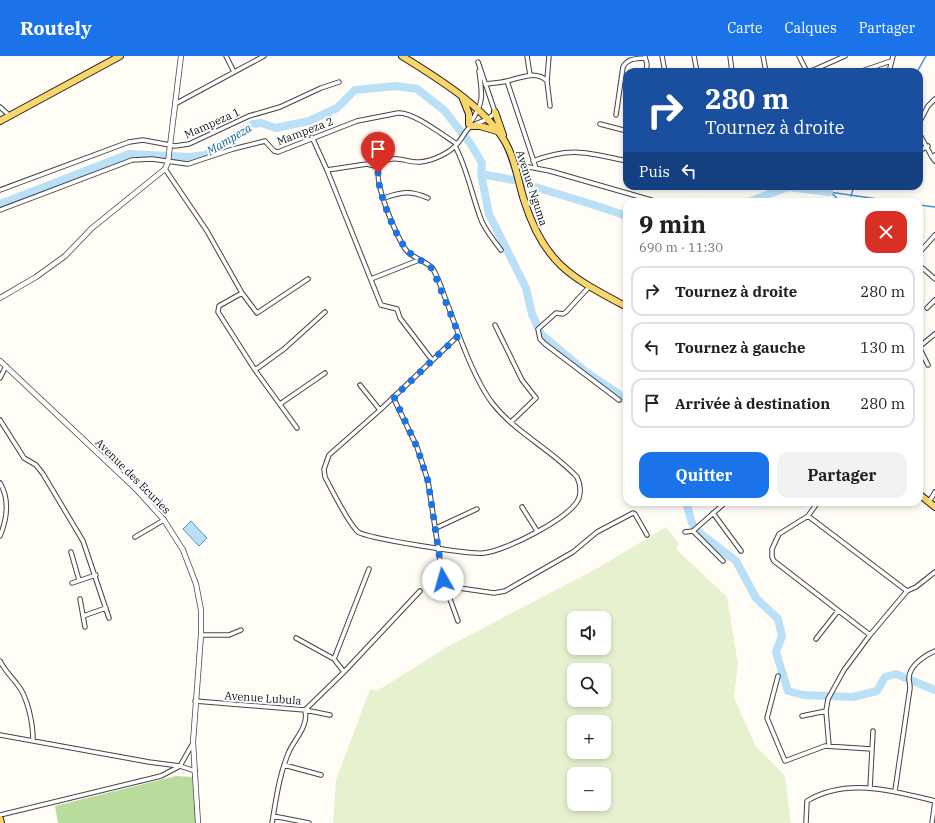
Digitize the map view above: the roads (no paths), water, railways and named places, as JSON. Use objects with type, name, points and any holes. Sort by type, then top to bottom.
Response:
[{"type":"main road","points":[[0,121],[120,56]]},
{"type":"main road","name":"Avenue Nguma","points":[[402,56],[462,98],[478,111],[498,132],[505,142],[515,167],[536,234],[545,249],[568,273],[589,287],[623,305]]},
{"type":"main road","points":[[462,98],[469,114],[469,126],[480,126],[498,132]]},
{"type":"main road","points":[[495,112],[505,142]]},
{"type":"main road","points":[[923,497],[935,507]]},
{"type":"main road","points":[[0,818],[1,823]]},
{"type":"street","points":[[0,298],[36,277],[65,256],[92,228],[165,168],[168,160],[181,56]]},
{"type":"street","points":[[226,56],[234,72]]},
{"type":"street","points":[[175,104],[264,56]]},
{"type":"street","points":[[459,335],[380,410],[329,455],[324,469],[325,478],[350,522],[360,533],[473,553],[492,552],[513,544],[549,524],[576,503],[580,492],[579,482],[572,471],[511,422],[494,405],[485,393],[459,335],[433,270],[426,263],[406,249],[398,236],[377,179],[379,167],[390,159],[416,162],[426,161],[443,154],[457,144],[478,111],[482,97],[477,56]]},
{"type":"street","points":[[527,56],[530,75]]},
{"type":"street","points":[[549,56],[547,81],[550,106]]},
{"type":"street","points":[[662,56],[664,68]]},
{"type":"street","points":[[694,56],[696,68]]},
{"type":"street","points":[[730,56],[732,68]]},
{"type":"street","points":[[763,56],[765,68]]},
{"type":"street","points":[[799,56],[806,68]]},
{"type":"street","points":[[817,68],[845,56]]},
{"type":"street","points":[[890,68],[893,56]]},
{"type":"street","points":[[616,115],[622,67],[631,59],[645,57],[646,68]]},
{"type":"street","points":[[871,68],[891,61]]},
{"type":"street","points":[[469,126],[493,116],[495,112],[478,62]]},
{"type":"street","points":[[485,84],[507,81],[530,75],[542,77],[547,81]]},
{"type":"street","points":[[507,81],[536,168]]},
{"type":"street","name":"Mampeza 1","points":[[0,190],[129,142],[143,140],[181,146],[189,144],[249,116],[280,107],[321,88],[339,82]]},
{"type":"street","points":[[923,115],[928,106],[935,99]]},
{"type":"street","points":[[0,107],[10,116]]},
{"type":"street","name":"Mampeza 2","points":[[0,210],[132,160],[168,160],[188,164],[233,149],[264,141],[266,141],[274,151],[278,152],[312,137],[362,119],[401,113],[435,130],[457,144]]},
{"type":"street","points":[[600,124],[623,130]]},
{"type":"street","points":[[312,137],[327,170],[381,305],[397,309],[400,318],[432,360]]},
{"type":"street","points":[[923,139],[934,156],[935,161]]},
{"type":"street","points":[[457,144],[482,222],[501,250]]},
{"type":"street","points":[[923,149],[928,146]]},
{"type":"street","points":[[533,161],[566,151],[586,152],[623,160]]},
{"type":"street","points":[[327,170],[367,164],[379,167]]},
{"type":"street","points":[[515,167],[536,168],[646,198]]},
{"type":"street","points":[[165,168],[207,231],[242,293],[257,313],[308,279]]},
{"type":"street","points":[[384,198],[406,192],[417,193],[428,198]]},
{"type":"street","points":[[923,248],[935,235]]},
{"type":"street","points":[[371,279],[420,260]]},
{"type":"street","points":[[923,268],[935,279]]},
{"type":"street","points":[[589,287],[566,312],[563,314],[556,313],[539,328],[540,339],[619,400]]},
{"type":"street","points":[[0,302],[8,293]]},
{"type":"street","points":[[242,293],[219,306],[218,312],[256,370],[297,428]]},
{"type":"street","points":[[927,308],[935,300]]},
{"type":"street","points":[[256,370],[284,349],[325,312]]},
{"type":"street","points":[[495,325],[522,380],[536,398],[511,422]]},
{"type":"street","points":[[923,344],[935,334]]},
{"type":"street","points":[[923,355],[928,365]]},
{"type":"street","name":"Avenue des Ecuries","points":[[0,361],[136,488],[164,520],[184,550],[196,584],[201,610],[201,635],[194,742],[198,823]]},
{"type":"street","points":[[0,378],[6,366]]},
{"type":"street","points":[[280,404],[325,373]]},
{"type":"street","points":[[360,386],[380,410]]},
{"type":"street","points":[[394,397],[417,447],[428,481],[445,586],[458,620]]},
{"type":"street","points":[[0,420],[24,458],[36,465],[43,474],[83,541],[96,575],[109,618]]},
{"type":"street","points":[[0,483],[5,493],[7,503],[0,536]]},
{"type":"street","points":[[929,502],[935,492]]},
{"type":"street","points":[[685,532],[694,530],[721,506]]},
{"type":"street","points":[[815,506],[808,516],[779,534],[772,549],[772,557],[774,561],[870,635]]},
{"type":"street","points":[[522,507],[537,531]]},
{"type":"street","points":[[436,528],[477,509]]},
{"type":"street","points":[[445,586],[494,593],[505,591],[573,552],[597,532],[633,513],[635,514],[646,535]]},
{"type":"street","points":[[713,513],[741,551]]},
{"type":"street","points":[[808,516],[907,591]]},
{"type":"street","points":[[135,537],[164,520]]},
{"type":"street","points":[[694,530],[723,561]]},
{"type":"street","points":[[71,552],[79,580]]},
{"type":"street","points":[[334,659],[368,569]]},
{"type":"street","points":[[829,746],[826,711],[830,694],[870,635],[907,591],[916,587],[935,572]]},
{"type":"street","points":[[72,583],[96,575]]},
{"type":"street","points":[[272,823],[288,752],[305,724],[305,710],[344,672],[420,591]]},
{"type":"street","points":[[80,599],[85,627]]},
{"type":"street","points":[[83,616],[106,608]]},
{"type":"street","points":[[816,639],[838,611]]},
{"type":"street","points":[[201,635],[229,635],[241,630]]},
{"type":"street","points":[[296,638],[334,659],[344,672]]},
{"type":"street","points":[[895,791],[910,684],[910,674],[912,668],[922,659],[935,651]]},
{"type":"street","points":[[0,661],[8,676],[18,685],[32,722],[33,740]]},
{"type":"street","points":[[778,676],[766,716],[785,761],[789,761],[822,746],[872,749]]},
{"type":"street","name":"Avenue Lubula","points":[[196,701],[305,710],[330,715]]},
{"type":"street","points":[[802,716],[826,711]]},
{"type":"street","points":[[870,788],[873,731]]},
{"type":"street","points":[[0,735],[149,762],[180,766],[195,771]]},
{"type":"street","points":[[0,815],[161,776],[180,766],[194,742]]},
{"type":"street","points":[[284,766],[321,775]]},
{"type":"street","points":[[806,823],[806,804],[808,800],[840,789],[870,788],[895,791],[935,801],[932,823]]},
{"type":"street","points":[[273,816],[309,823]]},
{"type":"water","points":[[191,521],[207,538],[199,546],[183,529]]},
{"type":"waterway","points":[[919,68],[926,56]]},
{"type":"waterway","name":"Mampeza","points":[[0,204],[129,154],[190,157],[205,155],[253,124],[261,123],[276,128],[309,121],[337,108],[355,90],[396,86],[417,89],[444,110],[470,143],[482,163],[481,174],[489,214],[526,288],[532,314],[541,334],[586,372],[623,398]]},
{"type":"waterway","points":[[481,174],[513,180]]},
{"type":"waterway","points":[[522,183],[623,215]]},
{"type":"waterway","points":[[759,198],[780,190]]},
{"type":"waterway","points":[[813,190],[829,192]]},
{"type":"waterway","points":[[851,196],[853,190]]},
{"type":"waterway","points":[[829,192],[871,198]]},
{"type":"waterway","points":[[830,192],[837,198]]},
{"type":"waterway","points":[[923,206],[935,207]]},
{"type":"waterway","points":[[687,506],[692,523],[697,531],[736,561],[756,598],[778,619],[782,636],[776,652],[788,691],[803,695],[853,697],[877,691],[885,677],[896,674],[935,690]]}]
